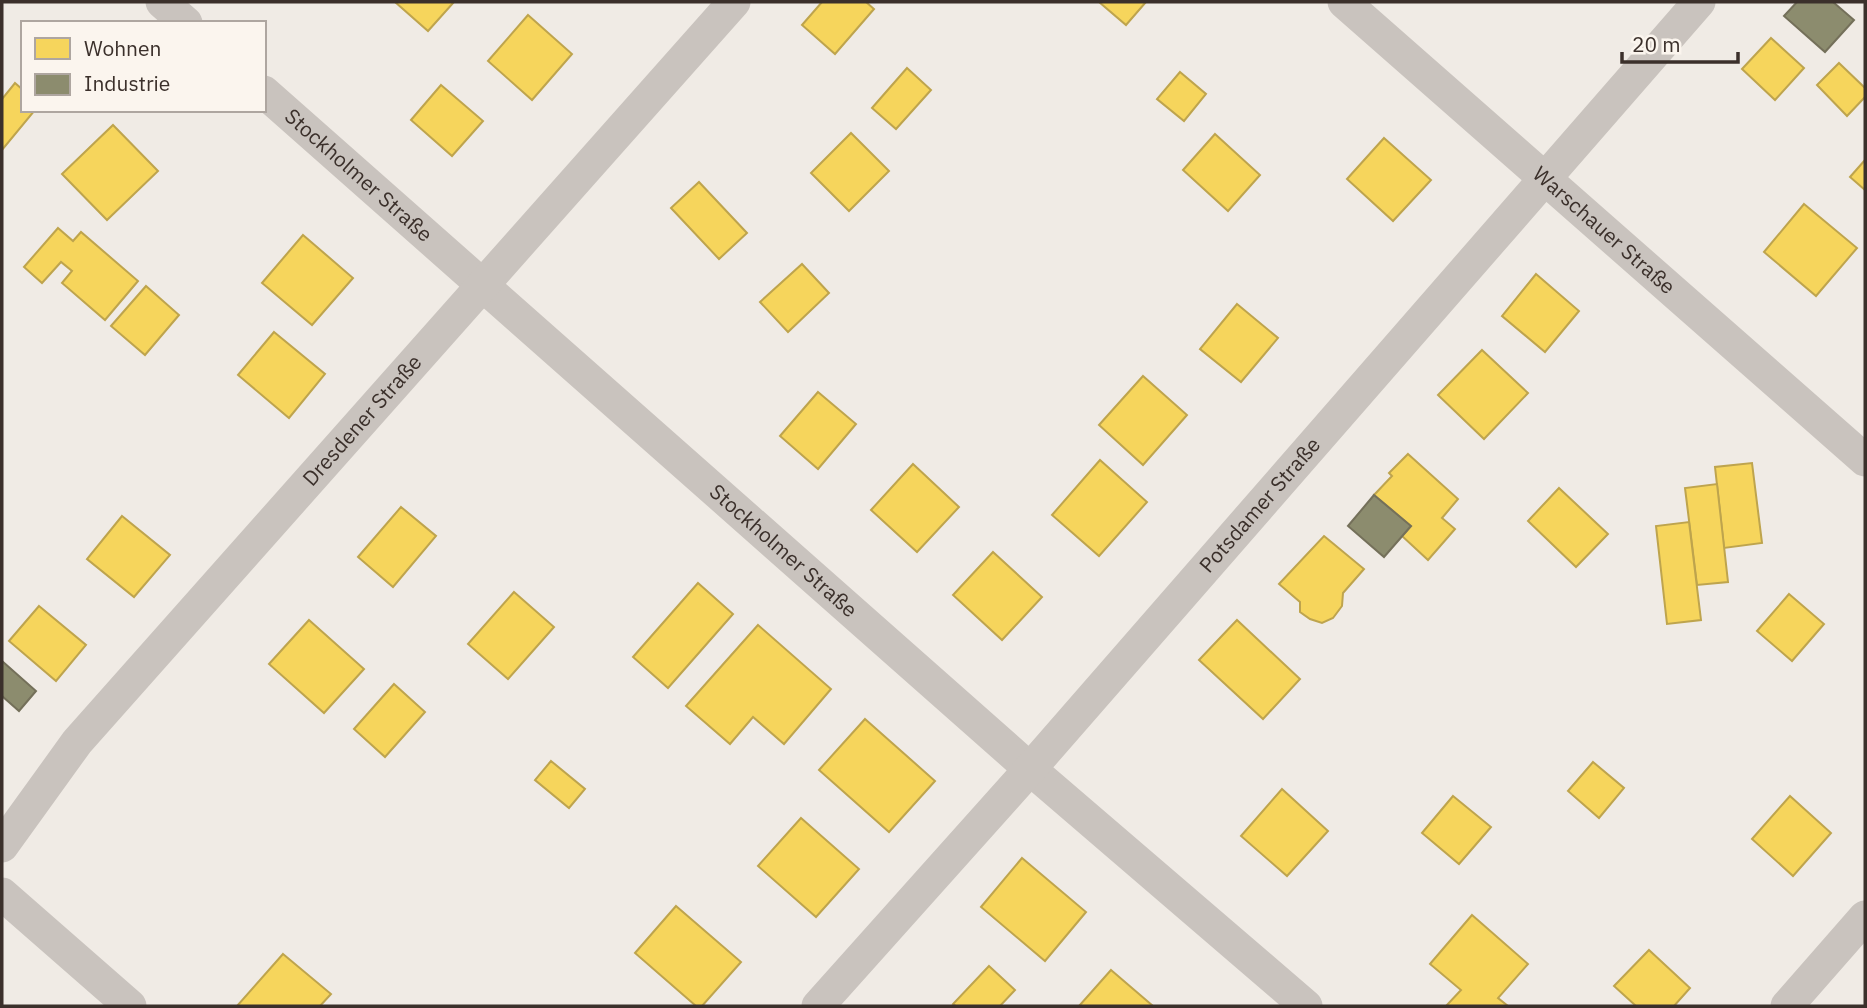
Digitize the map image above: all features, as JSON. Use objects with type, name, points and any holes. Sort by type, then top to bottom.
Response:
[{"type":"street","points":[[162,2],[184,21]]},
{"type":"street","name":"Dresdener Straße","points":[[2,846],[77,742],[734,2]]},
{"type":"street","name":"Warschauer Straße","points":[[1344,2],[1865,460]]},
{"type":"street","name":"Potsdamer Straße","points":[[818,1006],[1030,769],[1699,2]]},
{"type":"street","name":"Stockholmer Straße","points":[[266,94],[1030,769],[1306,1006]]},
{"type":"street","points":[[2,894],[130,1006]]},
{"type":"street","points":[[1787,1006],[1865,917]]},
{"type":"building: Wohnen","points":[[395,2],[454,2],[428,31]]},
{"type":"building: Wohnen","points":[[822,2],[866,2],[874,9],[835,54],[802,25]]},
{"type":"building: Wohnen","points":[[1099,2],[1146,2],[1126,25]]},
{"type":"building: Wohnen","points":[[528,15],[572,54],[532,100],[488,61]]},
{"type":"building: Wohnen","points":[[1771,38],[1804,68],[1775,100],[1742,69]]},
{"type":"building: Wohnen","points":[[1839,63],[1865,88],[1865,97],[1847,116],[1817,85]]},
{"type":"building: Wohnen","points":[[907,68],[931,90],[896,129],[872,108]]},
{"type":"building: Wohnen","points":[[1180,72],[1206,94],[1184,121],[1157,99]]},
{"type":"building: Wohnen","points":[[15,83],[21,88],[21,112],[33,112],[2,150],[2,99]]},
{"type":"building: Wohnen","points":[[441,85],[483,121],[452,156],[411,120]]},
{"type":"building: Wohnen","points":[[113,125],[158,171],[107,220],[62,174]]},
{"type":"building: Wohnen","points":[[851,133],[889,171],[849,211],[811,173]]},
{"type":"building: Wohnen","points":[[1215,134],[1260,175],[1228,211],[1183,170]]},
{"type":"building: Wohnen","points":[[1384,138],[1431,180],[1393,221],[1347,179]]},
{"type":"building: Wohnen","points":[[1865,160],[1865,190],[1850,177]]},
{"type":"building: Wohnen","points":[[699,182],[747,233],[719,259],[671,208]]},
{"type":"building: Wohnen","points":[[1804,204],[1857,248],[1816,296],[1764,252]]},
{"type":"building: Wohnen","points":[[58,228],[73,241],[81,232],[138,281],[105,320],[62,283],[72,271],[61,262],[42,283],[24,267]]},
{"type":"building: Wohnen","points":[[303,235],[353,278],[312,325],[262,283]]},
{"type":"building: Wohnen","points":[[802,264],[829,293],[788,332],[760,302]]},
{"type":"building: Wohnen","points":[[1536,274],[1579,311],[1545,352],[1502,316]]},
{"type":"building: Wohnen","points":[[146,286],[179,315],[145,355],[111,326]]},
{"type":"building: Wohnen","points":[[1237,304],[1278,338],[1241,382],[1200,349]]},
{"type":"building: Wohnen","points":[[274,332],[325,374],[289,418],[238,375]]},
{"type":"building: Wohnen","points":[[1482,350],[1528,393],[1484,439],[1438,395]]},
{"type":"building: Wohnen","points":[[1143,376],[1187,415],[1143,465],[1099,425]]},
{"type":"building: Wohnen","points":[[818,392],[856,424],[818,469],[780,436]]},
{"type":"building: Wohnen","points":[[1408,454],[1458,499],[1442,518],[1455,529],[1428,560],[1402,536],[1411,526],[1374,495],[1392,476],[1389,473]]},
{"type":"building: Wohnen","points":[[1100,460],[1147,502],[1099,556],[1052,515]]},
{"type":"building: Wohnen","points":[[1752,463],[1762,543],[1724,548],[1715,467]]},
{"type":"building: Wohnen","points":[[913,464],[959,507],[917,552],[871,510]]},
{"type":"building: Wohnen","points":[[1717,484],[1728,582],[1697,585],[1685,488]]},
{"type":"building: Wohnen","points":[[1559,488],[1608,534],[1576,567],[1528,521]]},
{"type":"building: Wohnen","points":[[401,507],[436,536],[393,587],[358,557]]},
{"type":"building: Wohnen","points":[[122,516],[170,555],[134,597],[87,559]]},
{"type":"building: Wohnen","points":[[1689,522],[1701,620],[1667,624],[1656,526]]},
{"type":"building: Wohnen","points":[[1324,536],[1364,569],[1343,593],[1342,606],[1333,618],[1322,623],[1300,612],[1300,602],[1279,584]]},
{"type":"building: Wohnen","points":[[993,552],[1042,597],[1002,640],[953,595]]},
{"type":"building: Wohnen","points":[[698,583],[733,614],[668,688],[633,657]]},
{"type":"building: Wohnen","points":[[514,592],[554,627],[508,679],[468,644]]},
{"type":"building: Wohnen","points":[[1789,594],[1824,624],[1792,661],[1757,631]]},
{"type":"building: Wohnen","points":[[39,606],[86,645],[56,681],[9,641]]},
{"type":"building: Wohnen","points":[[309,620],[364,669],[324,713],[269,664]]},
{"type":"building: Wohnen","points":[[1237,620],[1300,679],[1263,719],[1199,660]]},
{"type":"building: Wohnen","points":[[758,625],[831,689],[784,744],[753,717],[730,744],[686,706]]},
{"type":"building: Wohnen","points":[[394,684],[425,712],[385,757],[354,729]]},
{"type":"building: Wohnen","points":[[865,719],[935,781],[889,832],[819,770]]},
{"type":"building: Wohnen","points":[[551,761],[585,789],[569,808],[535,780]]},
{"type":"building: Wohnen","points":[[1593,762],[1624,788],[1599,818],[1568,791]]},
{"type":"building: Wohnen","points":[[1282,789],[1328,831],[1287,876],[1241,836]]},
{"type":"building: Wohnen","points":[[1453,796],[1491,827],[1459,864],[1422,833]]},
{"type":"building: Wohnen","points":[[1790,796],[1831,833],[1793,876],[1752,839]]},
{"type":"building: Wohnen","points":[[801,818],[859,869],[816,917],[758,866]]},
{"type":"building: Wohnen","points":[[1022,858],[1086,912],[1045,961],[981,907]]},
{"type":"building: Wohnen","points":[[676,906],[741,962],[702,1006],[696,1006],[635,953]]},
{"type":"building: Wohnen","points":[[1472,915],[1528,964],[1498,998],[1508,1006],[1446,1006],[1461,990],[1430,964]]},
{"type":"building: Wohnen","points":[[1649,950],[1690,988],[1674,1006],[1636,1006],[1614,986]]},
{"type":"building: Wohnen","points":[[283,954],[331,994],[320,1006],[237,1006]]},
{"type":"building: Wohnen","points":[[989,966],[1015,990],[1000,1006],[953,1004]]},
{"type":"building: Wohnen","points":[[1111,970],[1153,1006],[1079,1006]]},
{"type":"building: Industrie","points":[[1797,2],[1833,2],[1854,20],[1825,52],[1784,16]]},
{"type":"building: Industrie","points":[[1374,495],[1411,526],[1384,557],[1348,526]]},
{"type":"building: Industrie","points":[[2,661],[36,691],[19,711],[2,696]]}]
